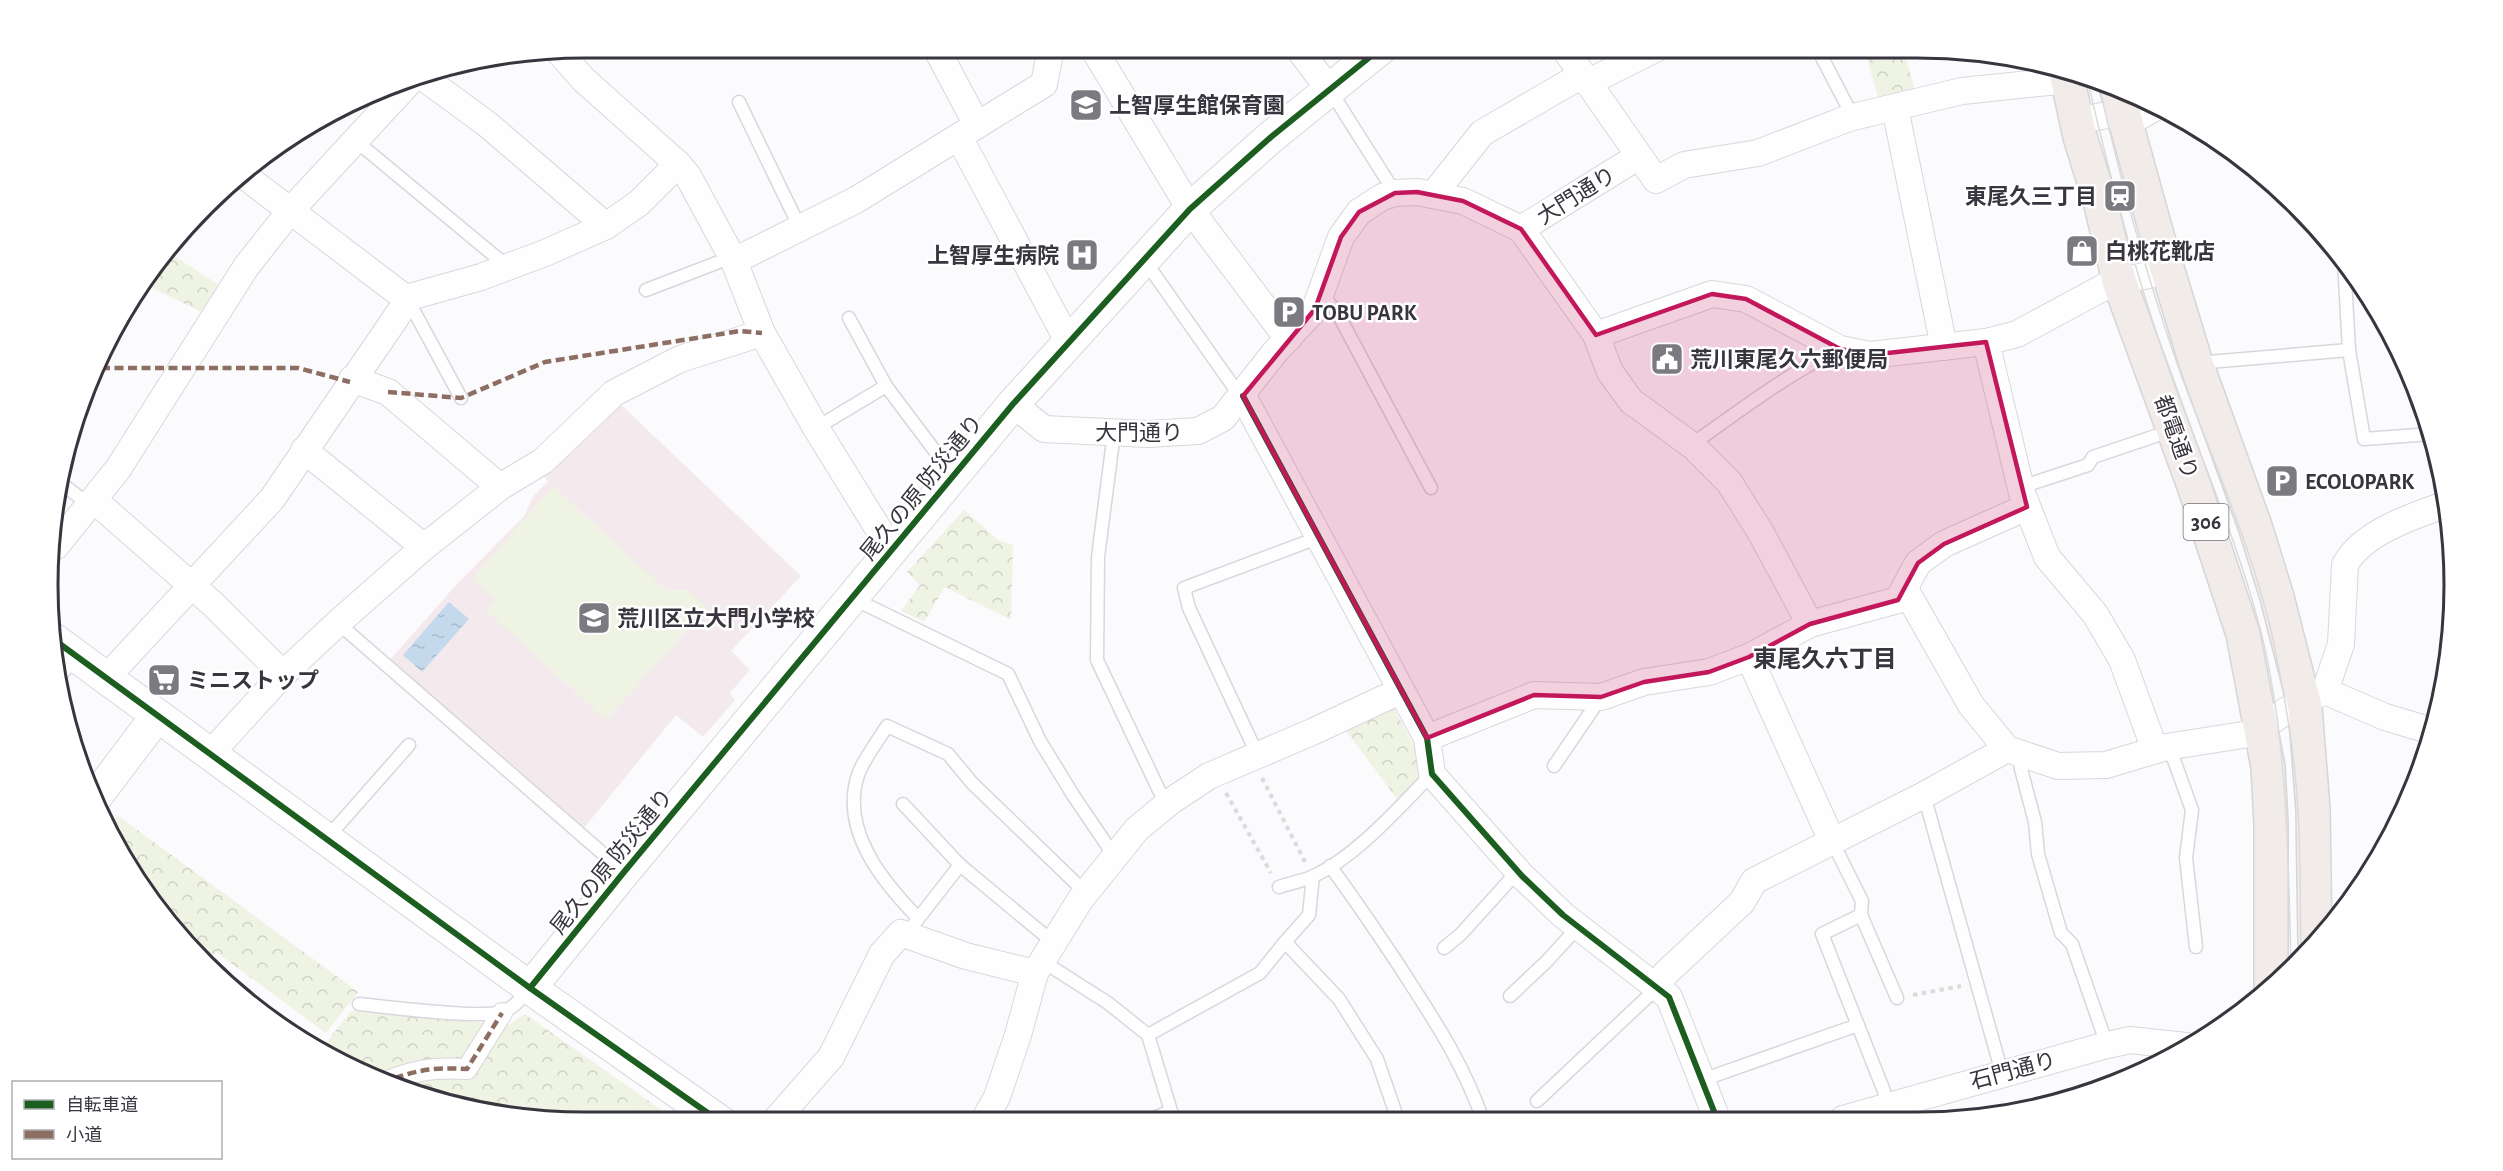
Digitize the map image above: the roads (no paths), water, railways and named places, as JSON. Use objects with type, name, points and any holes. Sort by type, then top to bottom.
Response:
[{"type":"main road","name":"都電通り","points":[[2068,80],[2076,121],[2119,281],[2174,430],[2243,634],[2268,767],[2271,824],[2271,976]]},
{"type":"main road","name":"都電通り","points":[[2122,107],[2196,363],[2314,695],[2315,932]]},
{"type":"street","points":[[940,58],[968,131],[1068,341]]},
{"type":"street","points":[[733,259],[856,200],[1044,84],[1049,58]]},
{"type":"street","points":[[1099,58],[1190,208],[1288,339]]},
{"type":"street","points":[[1306,58],[1329,89]]},
{"type":"street","name":"尾久の原 防災通り","points":[[530,988],[1012,404],[1068,341],[1190,208],[1368,58]]},
{"type":"street","points":[[1571,58],[1639,156]]},
{"type":"street","points":[[1433,195],[1482,133],[1585,79],[1634,58]]},
{"type":"street","points":[[565,59],[584,80],[678,164],[688,176],[733,259],[762,333],[816,428],[892,551]]},
{"type":"street","name":"大門通り","points":[[1012,404],[1044,429],[1114,433],[1198,431],[1223,418],[1315,309],[1341,237],[1359,212],[1382,197],[1395,193],[1417,192],[1462,201],[1521,229],[1639,156],[1656,180],[1684,165],[1758,153],[1853,117],[1962,92],[2058,77]]},
{"type":"street","points":[[429,82],[487,124],[606,226]]},
{"type":"street","points":[[61,540],[92,503],[136,442],[246,267],[290,211],[400,92]]},
{"type":"street","points":[[2076,121],[2122,107],[2137,107]]},
{"type":"street","points":[[1895,108],[1944,347]]},
{"type":"street","points":[[106,678],[272,499],[410,297],[507,267],[606,226],[639,203],[678,164]]},
{"type":"street","points":[[249,180],[408,300]]},
{"type":"street","points":[[1521,229],[1596,334],[1610,372],[1631,401],[1691,445],[1729,482],[1761,533],[1810,624]]},
{"type":"street","points":[[1596,334],[1712,294],[1746,299],[1840,349],[1870,355],[1944,347],[1986,342],[2017,334],[2090,293],[2119,281],[2169,271]]},
{"type":"street","points":[[210,754],[283,674],[338,623],[424,547],[500,487],[543,461],[614,393],[680,359],[762,333]]},
{"type":"street","points":[[1986,342],[2024,497],[2047,557],[2095,614],[2122,660],[2160,748]]},
{"type":"street","points":[[352,379],[388,392],[500,487]]},
{"type":"street","points":[[1243,396],[1427,738],[1432,774],[1518,871],[1563,915],[1669,997],[1714,1112]]},
{"type":"street","points":[[304,450],[424,547]]},
{"type":"street","points":[[1427,738],[1534,695],[1601,697],[1644,682],[1709,672],[1749,657],[1810,624],[1898,600],[1918,563],[1944,544],[2024,497]]},
{"type":"street","points":[[92,503],[192,585],[283,674]]},
{"type":"street","points":[[1905,589],[1971,705],[2013,751],[2058,766],[2106,765],[2160,748],[2262,730],[2314,695],[2341,644],[2345,565],[2351,554],[2397,521],[2438,507]]},
{"type":"street","points":[[1749,657],[1832,841]]},
{"type":"street","points":[[64,659],[106,678],[698,1112]]},
{"type":"street","points":[[989,1112],[997,1097],[1044,959],[1086,893],[1137,829],[1166,805],[1216,773],[1400,691]]},
{"type":"street","points":[[2314,695],[2425,729]]},
{"type":"street","points":[[101,791],[157,716]]},
{"type":"street","points":[[1658,987],[1665,974],[1742,902],[1754,881],[2013,751]]},
{"type":"street","points":[[783,1112],[831,1057],[882,954],[901,933],[912,926],[966,956],[1044,959]]},
{"type":"street","points":[[397,1077],[437,1067],[467,1069],[502,1013]]},
{"type":"street","name":"石門通り","points":[[1881,1111],[2002,1073],[2107,1045],[2130,1040],[2176,1045]]},
{"type":"lane","points":[[1822,58],[1853,117]]},
{"type":"lane","points":[[1329,89],[1395,193]]},
{"type":"lane","points":[[739,102],[801,228]]},
{"type":"lane","points":[[356,141],[507,267]]},
{"type":"lane","points":[[646,290],[733,259]]},
{"type":"lane","points":[[1143,260],[1233,386],[1243,396]]},
{"type":"lane","points":[[2344,276],[2349,350],[2364,439],[2423,435]]},
{"type":"lane","points":[[1321,293],[1338,314],[1431,488]]},
{"type":"lane","points":[[408,300],[461,398]]},
{"type":"lane","points":[[849,318],[886,386],[953,476]]},
{"type":"lane","points":[[1691,445],[1769,390],[1815,361],[1840,349]]},
{"type":"lane","points":[[2196,363],[2349,350]]},
{"type":"lane","points":[[816,428],[886,386]]},
{"type":"lane","points":[[2024,497],[2088,465],[2092,457],[2174,430]]},
{"type":"lane","points":[[1114,433],[1098,557],[1097,660],[1166,805]]},
{"type":"lane","points":[[68,488],[92,503]]},
{"type":"lane","points":[[1255,757],[1189,608],[1184,588],[1320,537]]},
{"type":"lane","points":[[852,598],[1008,674],[1040,741],[1072,795],[1115,857]]},
{"type":"lane","points":[[338,623],[624,872]]},
{"type":"lane","points":[[1554,766],[1601,697]]},
{"type":"lane","points":[[960,865],[912,926],[874,864],[857,830],[853,800],[859,773],[887,726],[948,754],[972,783],[1086,893]]},
{"type":"lane","points":[[326,839],[409,745]]},
{"type":"lane","points":[[2160,748],[2174,760],[2192,810],[2186,858],[2196,947]]},
{"type":"lane","points":[[2013,751],[2021,769],[2035,822],[2038,854],[2061,933],[2072,944],[2107,1045]]},
{"type":"lane","points":[[1279,887],[1313,876],[1330,866],[1367,838],[1432,774]]},
{"type":"lane","points":[[1924,795],[2002,1073]]},
{"type":"lane","points":[[903,804],[1044,959],[1108,1003],[1148,1035],[1171,1112]]},
{"type":"lane","points":[[1832,841],[1862,902],[1861,915],[1897,998]]},
{"type":"lane","points":[[1330,866],[1363,910],[1436,1020],[1470,1082],[1480,1112]]},
{"type":"lane","points":[[1444,948],[1461,934],[1518,871]]},
{"type":"lane","points":[[1148,1035],[1260,973],[1309,915],[1313,876]]},
{"type":"lane","points":[[1861,915],[1822,934],[1858,1025],[1881,1111]]},
{"type":"lane","points":[[1510,996],[1579,926]]},
{"type":"lane","points":[[1285,942],[1346,1009],[1377,1059],[1395,1112]]},
{"type":"lane","points":[[1538,1101],[1658,987]]},
{"type":"lane","points":[[359,1004],[478,1014],[502,1013],[513,1006],[530,988]]},
{"type":"lane","points":[[1702,1080],[1858,1025]]},
{"type":"water","points":[[449,602],[469,619],[422,672],[403,655]]},
{"type":"tram line","points":[[2089,87],[2114,190],[2146,302],[2232,537],[2262,636],[2271,677],[2282,759],[2291,957]]},
{"type":"tram line","points":[[2100,91],[2115,154],[2156,298],[2179,369],[2242,534],[2272,635],[2281,679],[2297,789],[2301,947]]},
{"type":"place","name":"上智厚生館保育園","points":[[1086,105]]},
{"type":"place","name":"東尾久三丁目","points":[[2120,196]]},
{"type":"place","name":"白桃花靴店","points":[[2082,251]]},
{"type":"place","name":"上智厚生病院","points":[[1082,255]]},
{"type":"place","name":"TOBU PARK","points":[[1289,312]]},
{"type":"place","name":"荒川東尾久六郵便局","points":[[1667,359]]},
{"type":"place","name":"ECOLOPARK","points":[[2282,481]]},
{"type":"place","name":"荒川区立大門小学校","points":[[594,618]]},
{"type":"place","name":"ミニストップ","points":[[164,680]]},
{"type":"district","name":"東尾久六丁目","points":[[1825,659]]}]
